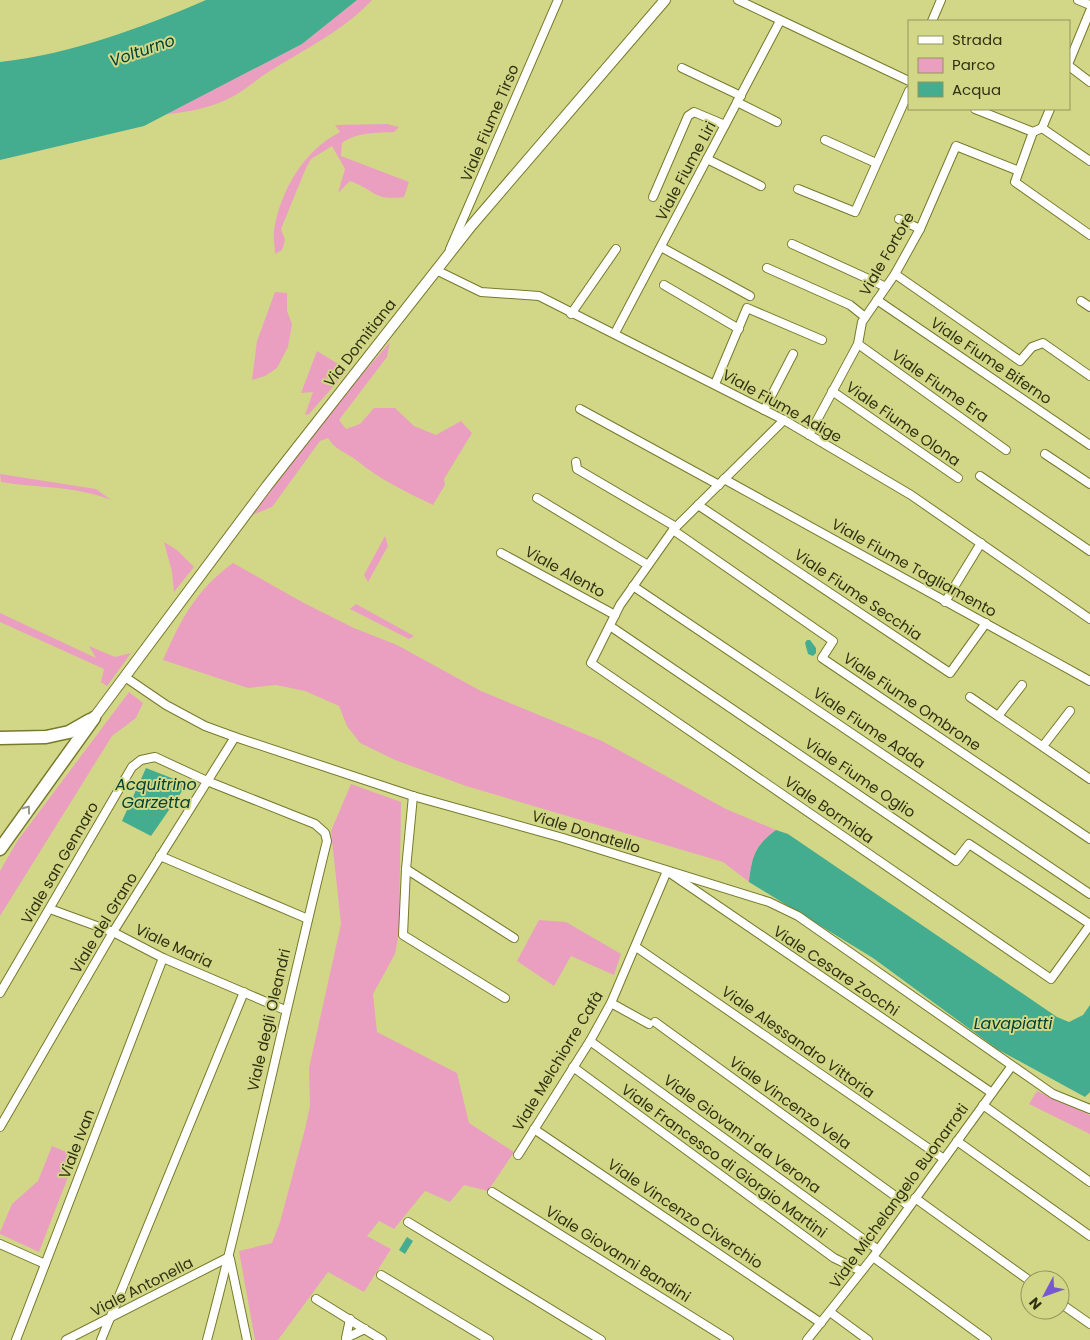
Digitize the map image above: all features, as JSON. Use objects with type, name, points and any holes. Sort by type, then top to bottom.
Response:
[{"type":"highway","points":[[0,738],[46,736],[69,732],[94,718]]},
{"type":"highway","points":[[0,849],[94,718]]},
{"type":"highway","points":[[0,730],[19,738]]},
{"type":"street","name":"Viale Fiume Tirso","points":[[446,258],[558,0]]},
{"type":"street","name":"Via Domitiana","points":[[94,718],[267,486],[436,270],[665,0]]},
{"type":"street","points":[[738,0],[908,79]]},
{"type":"street","points":[[754,8],[758,0]]},
{"type":"street","points":[[932,20],[941,0]]},
{"type":"street","points":[[1078,0],[1090,5]]},
{"type":"street","points":[[1070,60],[1090,11]]},
{"type":"street","name":"Viale Fiume Liri","points":[[615,333],[780,21]]},
{"type":"street","points":[[1070,67],[1090,82]]},
{"type":"street","points":[[682,68],[777,122]]},
{"type":"street","points":[[798,189],[855,212],[908,93]]},
{"type":"street","points":[[978,110],[1033,132],[1042,128],[1050,110]]},
{"type":"street","points":[[653,197],[688,116],[694,112],[725,125]]},
{"type":"street","points":[[1042,128],[1090,161]]},
{"type":"street","points":[[1033,132],[1015,182],[1090,235]]},
{"type":"street","points":[[824,140],[876,163]]},
{"type":"street","name":"Viale Fortore","points":[[809,435],[858,344],[862,322],[895,274],[920,229],[956,146],[1019,171]]},
{"type":"street","points":[[707,159],[761,186]]},
{"type":"street","points":[[899,219],[920,229]]},
{"type":"street","points":[[792,244],[886,287]]},
{"type":"street","points":[[661,247],[750,296]]},
{"type":"street","points":[[571,314],[616,249]]},
{"type":"street","points":[[767,268],[850,305],[866,317]]},
{"type":"street","name":"Viale Fiume Adige","points":[[436,270],[481,292],[538,296],[571,314],[615,333],[784,420],[911,495],[1090,619]]},
{"type":"street","points":[[895,274],[1020,361],[1032,346],[1042,343],[1090,376]]},
{"type":"street","points":[[664,285],[739,329]]},
{"type":"street","name":"Viale Fiume Biferno","points":[[877,300],[1090,445]]},
{"type":"street","points":[[1081,301],[1090,307]]},
{"type":"street","points":[[715,384],[747,308],[822,340]]},
{"type":"street","name":"Viale Fiume Era","points":[[858,344],[1006,450]]},
{"type":"street","points":[[764,410],[793,354]]},
{"type":"street","name":"Viale Fiume Olona","points":[[832,392],[958,478]]},
{"type":"street","name":"Viale Fiume Tagliamento","points":[[580,409],[986,623],[1090,681]]},
{"type":"street","points":[[610,626],[633,586],[675,528],[784,420]]},
{"type":"street","points":[[1045,454],[1090,484]]},
{"type":"street","points":[[576,462],[577,469],[675,528]]},
{"type":"street","points":[[980,476],[1090,551]]},
{"type":"street","points":[[537,498],[648,565]]},
{"type":"street","name":"Viale Fiume Secchia","points":[[698,505],[950,673],[986,623]]},
{"type":"street","name":"Viale Fiume Ombrone","points":[[675,528],[833,641],[822,658],[1090,839]]},
{"type":"street","points":[[945,602],[981,543]]},
{"type":"street","name":"Viale Alento","points":[[502,553],[615,615]]},
{"type":"street","name":"Viale Fiume Adda","points":[[633,586],[1090,894]]},
{"type":"street","name":"Viale Bormida","points":[[610,626],[591,663],[1051,979],[1090,924]]},
{"type":"street","name":"Viale Fiume Oglio","points":[[610,626],[956,861],[969,844],[1090,924]]},
{"type":"street","name":"Viale Donatello","points":[[125,677],[166,705],[197,722],[235,736],[413,796],[667,870],[769,902],[798,916],[1053,1094],[1090,1109]]},
{"type":"street","points":[[998,716],[1022,685]]},
{"type":"street","points":[[970,697],[1090,779]]},
{"type":"street","points":[[1043,746],[1070,710]]},
{"type":"street","name":"Viale del Grano","points":[[0,1127],[113,932],[235,736]]},
{"type":"street","name":"Viale san Gennaro","points":[[0,993],[132,768],[141,760],[155,757],[207,781]]},
{"type":"street","name":"Viale degli Oleandri","points":[[207,781],[315,824],[325,833],[327,841],[285,1010],[229,1257],[207,1340]]},
{"type":"street","points":[[413,796],[406,870],[403,935],[505,998]]},
{"type":"street","points":[[160,856],[308,919]]},
{"type":"street","points":[[406,870],[514,938]]},
{"type":"street","name":"Viale Melchiorre Cafà","points":[[518,1155],[590,1041],[611,1003],[667,870]]},
{"type":"street","name":"Viale Cesare Zocchi","points":[[667,870],[992,1093]]},
{"type":"street","name":"Viale Maria","points":[[50,909],[113,932],[163,958],[285,1010]]},
{"type":"street","name":"Viale Alessandro Vittoria","points":[[636,947],[944,1159]]},
{"type":"street","name":"Viale Ivan","points":[[16,1340],[163,958]]},
{"type":"street","points":[[101,1340],[244,992]]},
{"type":"street","name":"Viale Vincenzo Vela","points":[[611,1003],[652,1023],[909,1206]]},
{"type":"street","name":"Viale Giovanni da Verona","points":[[590,1041],[878,1250]]},
{"type":"street","name":"Viale Michelangelo Buonarroti","points":[[807,1340],[878,1250],[1011,1066]]},
{"type":"street","name":"Viale Francesco di Giorgio Martini","points":[[573,1067],[834,1258],[862,1271]]},
{"type":"street","points":[[983,1105],[1090,1182]]},
{"type":"street","name":"Viale Vincenzo Civerchio","points":[[534,1129],[821,1323]]},
{"type":"street","points":[[957,1141],[1090,1236]]},
{"type":"street","name":"Viale Giovanni Bandini","points":[[492,1192],[729,1340]]},
{"type":"street","points":[[915,1198],[1020,1274]]},
{"type":"street","points":[[408,1222],[601,1340]]},
{"type":"street","points":[[0,1244],[45,1264]]},
{"type":"street","points":[[229,1257],[246,1340]]},
{"type":"street","name":"Viale Antonella","points":[[66,1340],[110,1320],[229,1257]]},
{"type":"street","points":[[872,1257],[987,1340]]},
{"type":"street","points":[[381,1275],[489,1340]]},
{"type":"street","points":[[316,1299],[382,1340]]},
{"type":"street","points":[[1070,1309],[1090,1324]]},
{"type":"street","points":[[830,1312],[868,1340]]},
{"type":"street","points":[[346,1339],[350,1320]]},
{"type":"street","points":[[346,1339],[365,1329]]},
{"type":"green space","points":[[357,0],[372,0],[338,29],[236,95],[207,107],[167,114],[302,44]]},
{"type":"green space","points":[[387,124],[399,127],[394,132],[367,134],[348,139],[342,143],[341,156],[409,182],[404,197],[380,196],[350,181],[338,193],[345,169],[332,146],[311,159],[306,168],[281,229],[285,240],[282,250],[275,254],[274,231],[277,216],[288,187],[296,173],[315,149],[340,132],[335,125]]},
{"type":"green space","points":[[275,292],[287,293],[287,311],[292,324],[288,347],[277,368],[265,376],[252,380],[257,341]]},
{"type":"green space","points":[[390,342],[387,357],[339,420],[346,429],[360,424],[374,408],[395,408],[414,426],[436,435],[461,421],[472,433],[444,479],[445,485],[433,505],[383,479],[337,448],[328,438],[320,441],[272,507],[252,515],[340,400]]},
{"type":"green space","points":[[317,351],[348,370],[309,414],[305,415],[313,392],[301,393]]},
{"type":"green space","points":[[0,474],[96,489],[111,500],[85,492],[1,482]]},
{"type":"green space","points":[[385,536],[388,546],[368,582],[364,575]]},
{"type":"green space","points":[[164,542],[177,550],[194,567],[174,592],[172,572]]},
{"type":"green space","points":[[233,563],[302,602],[354,628],[397,645],[481,691],[602,741],[726,809],[776,830],[759,846],[753,858],[749,882],[723,862],[466,786],[395,760],[360,743],[347,726],[339,706],[305,691],[276,685],[248,688],[163,660],[176,631],[191,606],[209,584]]},
{"type":"green space","points":[[356,604],[414,636],[409,639],[350,609]]},
{"type":"green space","points":[[0,613],[96,658],[89,646],[115,657],[131,653],[107,686],[101,682],[104,669],[0,622]]},
{"type":"green space","points":[[129,692],[143,703],[136,718],[112,736],[0,916],[0,871],[18,840]]},
{"type":"green space","points":[[351,784],[401,802],[399,932],[395,954],[373,994],[377,1032],[457,1073],[469,1123],[514,1152],[488,1191],[464,1185],[450,1202],[425,1191],[394,1229],[379,1221],[367,1236],[391,1249],[364,1292],[328,1272],[278,1340],[255,1340],[239,1251],[272,1243],[280,1222],[305,1129],[310,1106],[309,1068],[341,924],[331,831]]},
{"type":"green space","points":[[539,920],[566,922],[621,954],[614,975],[571,956],[554,986],[517,961]]},
{"type":"green space","points":[[1037,1091],[1090,1115],[1090,1134],[1029,1104]]},
{"type":"green space","points":[[52,1146],[74,1155],[68,1177],[39,1252],[0,1234],[0,1232],[12,1204],[38,1181]]},
{"type":"water","name":"Volturno","points":[[206,0],[357,0],[302,44],[144,126],[0,160],[0,62],[53,53],[79,46],[131,30]]},
{"type":"water","points":[[807,640],[810,640],[816,648],[816,653],[813,656],[808,654],[805,643]]},
{"type":"water","name":"Acquitrino Garzetta","points":[[146,768],[187,784],[151,836],[122,821]]},
{"type":"water","name":"Lavapiatti","points":[[776,830],[788,834],[1057,1017],[1069,1022],[1083,1015],[1090,1005],[1090,1092],[1085,1097],[997,1049],[873,958],[749,882],[753,858],[759,846]]},
{"type":"water","points":[[407,1237],[413,1241],[405,1254],[399,1250]]}]
